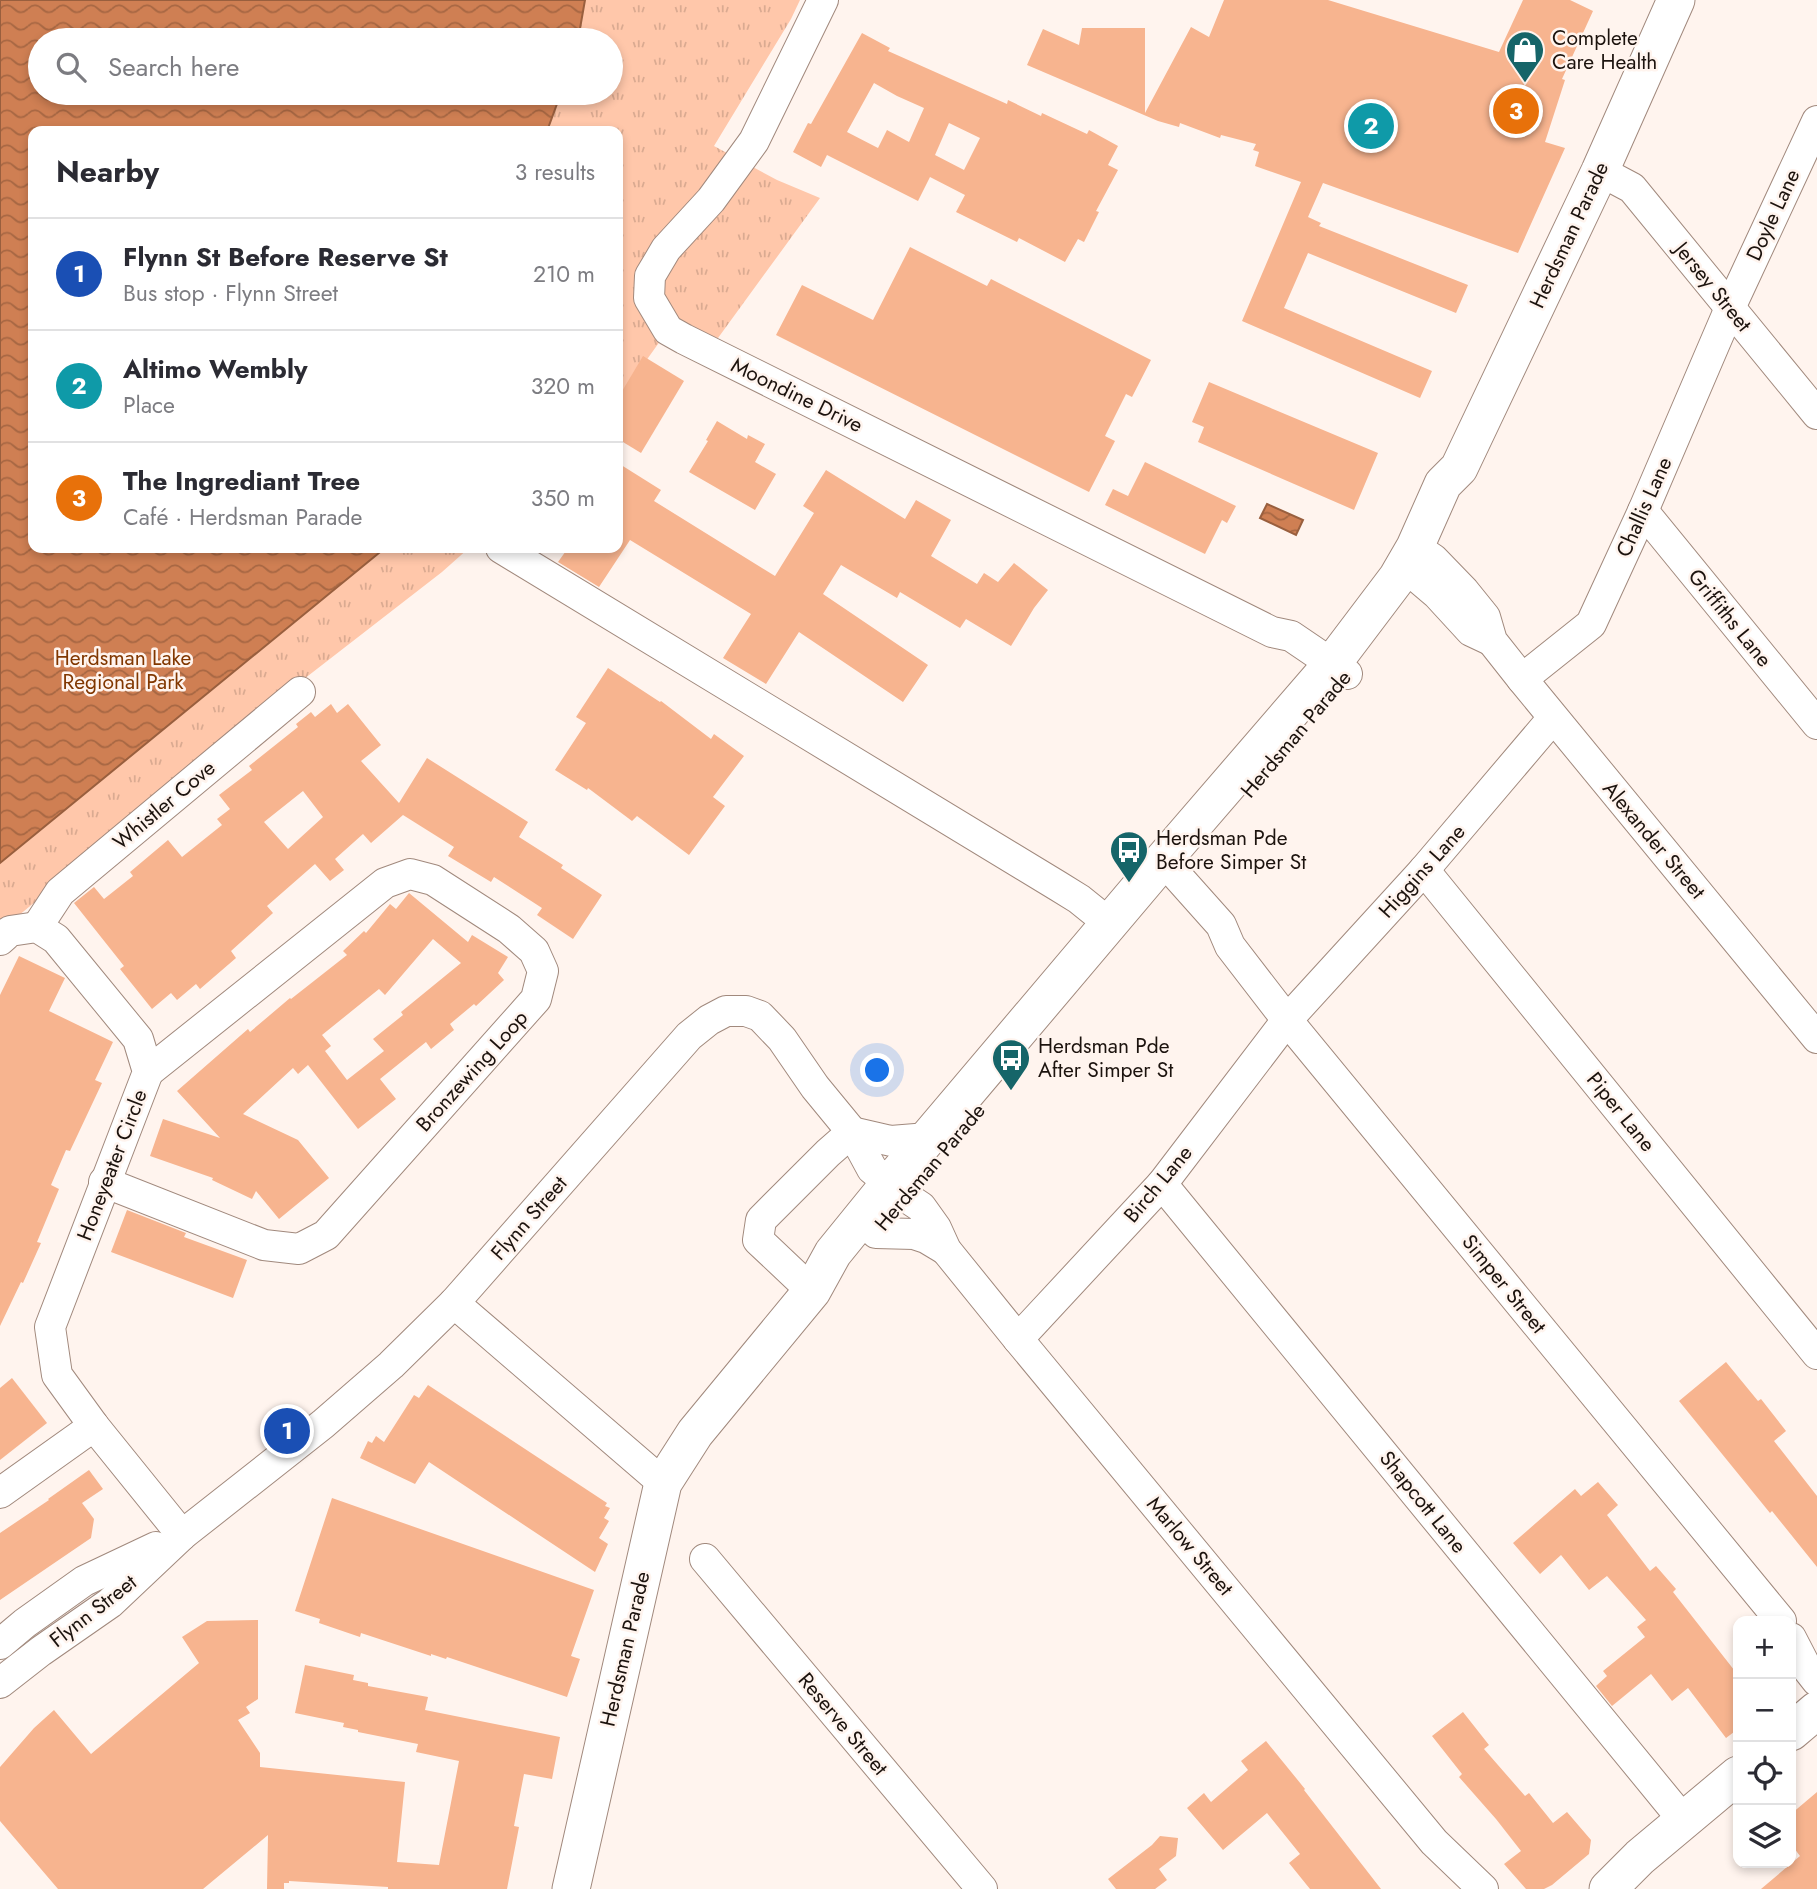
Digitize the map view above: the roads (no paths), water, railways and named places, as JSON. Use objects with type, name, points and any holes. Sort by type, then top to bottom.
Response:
[{"type":"main road","name":"Herdsman Parade","points":[[571,1889],[663,1483],[695,1433],[812,1291],[833,1253],[897,1190],[1042,1034],[1166,873],[1332,678],[1400,611],[1418,563],[1461,494],[1459,468],[1600,172],[1676,0]]},
{"type":"main road","name":"Herdsman Parade","points":[[812,1291],[848,1265],[876,1233],[897,1190],[928,1138],[1110,924],[1166,873]]},
{"type":"main road","points":[[1796,1728],[1817,1710]]},
{"type":"main road","points":[[1608,1889],[1640,1857],[1733,1779]]},
{"type":"main road","points":[[1588,1889],[1640,1857]]},
{"type":"street","name":"Moondine Drive","points":[[823,0],[754,141],[711,200],[666,249],[650,276],[649,298],[668,330],[1272,632],[1279,650],[1332,678]]},
{"type":"street","name":"Doyle Lane","points":[[1730,308],[1817,121]]},
{"type":"street","name":"Jersey Street","points":[[1600,172],[1632,188],[1817,414]]},
{"type":"street","name":"Challis Lane","points":[[1522,679],[1591,624],[1643,511],[1730,308]]},
{"type":"street","name":"Griffiths Lane","points":[[1643,511],[1817,724]]},
{"type":"street","points":[[509,553],[1058,886],[1110,924]]},
{"type":"street","name":"Alexander Street","points":[[1418,563],[1464,592],[1485,617],[1492,641],[1522,679],[1817,1038]]},
{"type":"street","name":"Whistler Cove","points":[[37,927],[60,892],[300,692]]},
{"type":"street","name":"Higgins Lane","points":[[1286,1020],[1424,870],[1553,718]]},
{"type":"street","name":"Piper Lane","points":[[1424,870],[1817,1354]]},
{"type":"street","name":"Simper Street","points":[[1166,873],[1221,925],[1230,946],[1286,1020],[1778,1616]]},
{"type":"street","name":"Bronzewing Loop","points":[[104,1182],[264,1245],[299,1250],[326,1236],[536,999],[544,971],[534,951],[509,929],[433,880],[410,874],[385,883],[148,1072]]},
{"type":"street","points":[[0,940],[10,931],[37,927]]},
{"type":"street","name":"Honeyeater Circle","points":[[37,927],[56,939],[138,1039],[148,1072],[50,1327],[57,1376],[182,1535]]},
{"type":"street","name":"Flynn Street","points":[[0,1683],[110,1603],[182,1535],[323,1424],[391,1365],[454,1303],[689,1036],[709,1020],[726,1011],[746,1011],[760,1016],[782,1039],[815,1087],[852,1132],[872,1169],[897,1190]]},
{"type":"street","name":"Birch Lane","points":[[1018,1339],[1163,1184],[1286,1020]]},
{"type":"street","points":[[812,1291],[758,1240],[761,1220],[852,1132],[891,1141],[928,1138]]},
{"type":"street","name":"Shapcott Lane","points":[[1163,1184],[1684,1821]]},
{"type":"street","name":"Marlow Street","points":[[897,1190],[921,1207],[936,1228],[946,1250],[1018,1339],[1434,1842],[1483,1889]]},
{"type":"street","name":"Marlow Street","points":[[876,1233],[914,1234],[946,1250]]},
{"type":"street","points":[[454,1303],[663,1483]]},
{"type":"street","points":[[0,1493],[94,1426]]},
{"type":"street","name":"Flynn Street","points":[[0,1644],[84,1581],[182,1535]]},
{"type":"street","name":"Reserve Street","points":[[705,1559],[982,1889]]},
{"type":"street","points":[[1796,1634],[1817,1653]]},
{"type":"street","points":[[1796,1648],[1817,1681]]},
{"type":"street","name":"Marlow Street","points":[[1434,1842],[1464,1889]]},
{"type":"water","points":[[0,0],[585,0],[580,28],[28,28],[28,105],[557,105],[549,126],[28,126],[28,553],[379,553],[0,863]]},
{"type":"water","points":[[1267,504],[1303,520],[1296,535],[1260,518]]},
{"type":"place","name":"Complete Care Health","points":[[1525,84]]},
{"type":"place","name":"The Ingrediant Tree","points":[[1516,111]]},
{"type":"place","name":"Altimo Wembly","points":[[1371,126]]},
{"type":"place","name":"Herdsman Pde Before Simper St","points":[[1129,884]]},
{"type":"place","name":"Herdsman Pde After Simper St","points":[[1011,1092]]},
{"type":"place","name":"Flynn St Before Reserve St","points":[[287,1431]]},
{"type":"park label","name":"Herdsman Lake Regional Park","points":[[123,670]]}]
